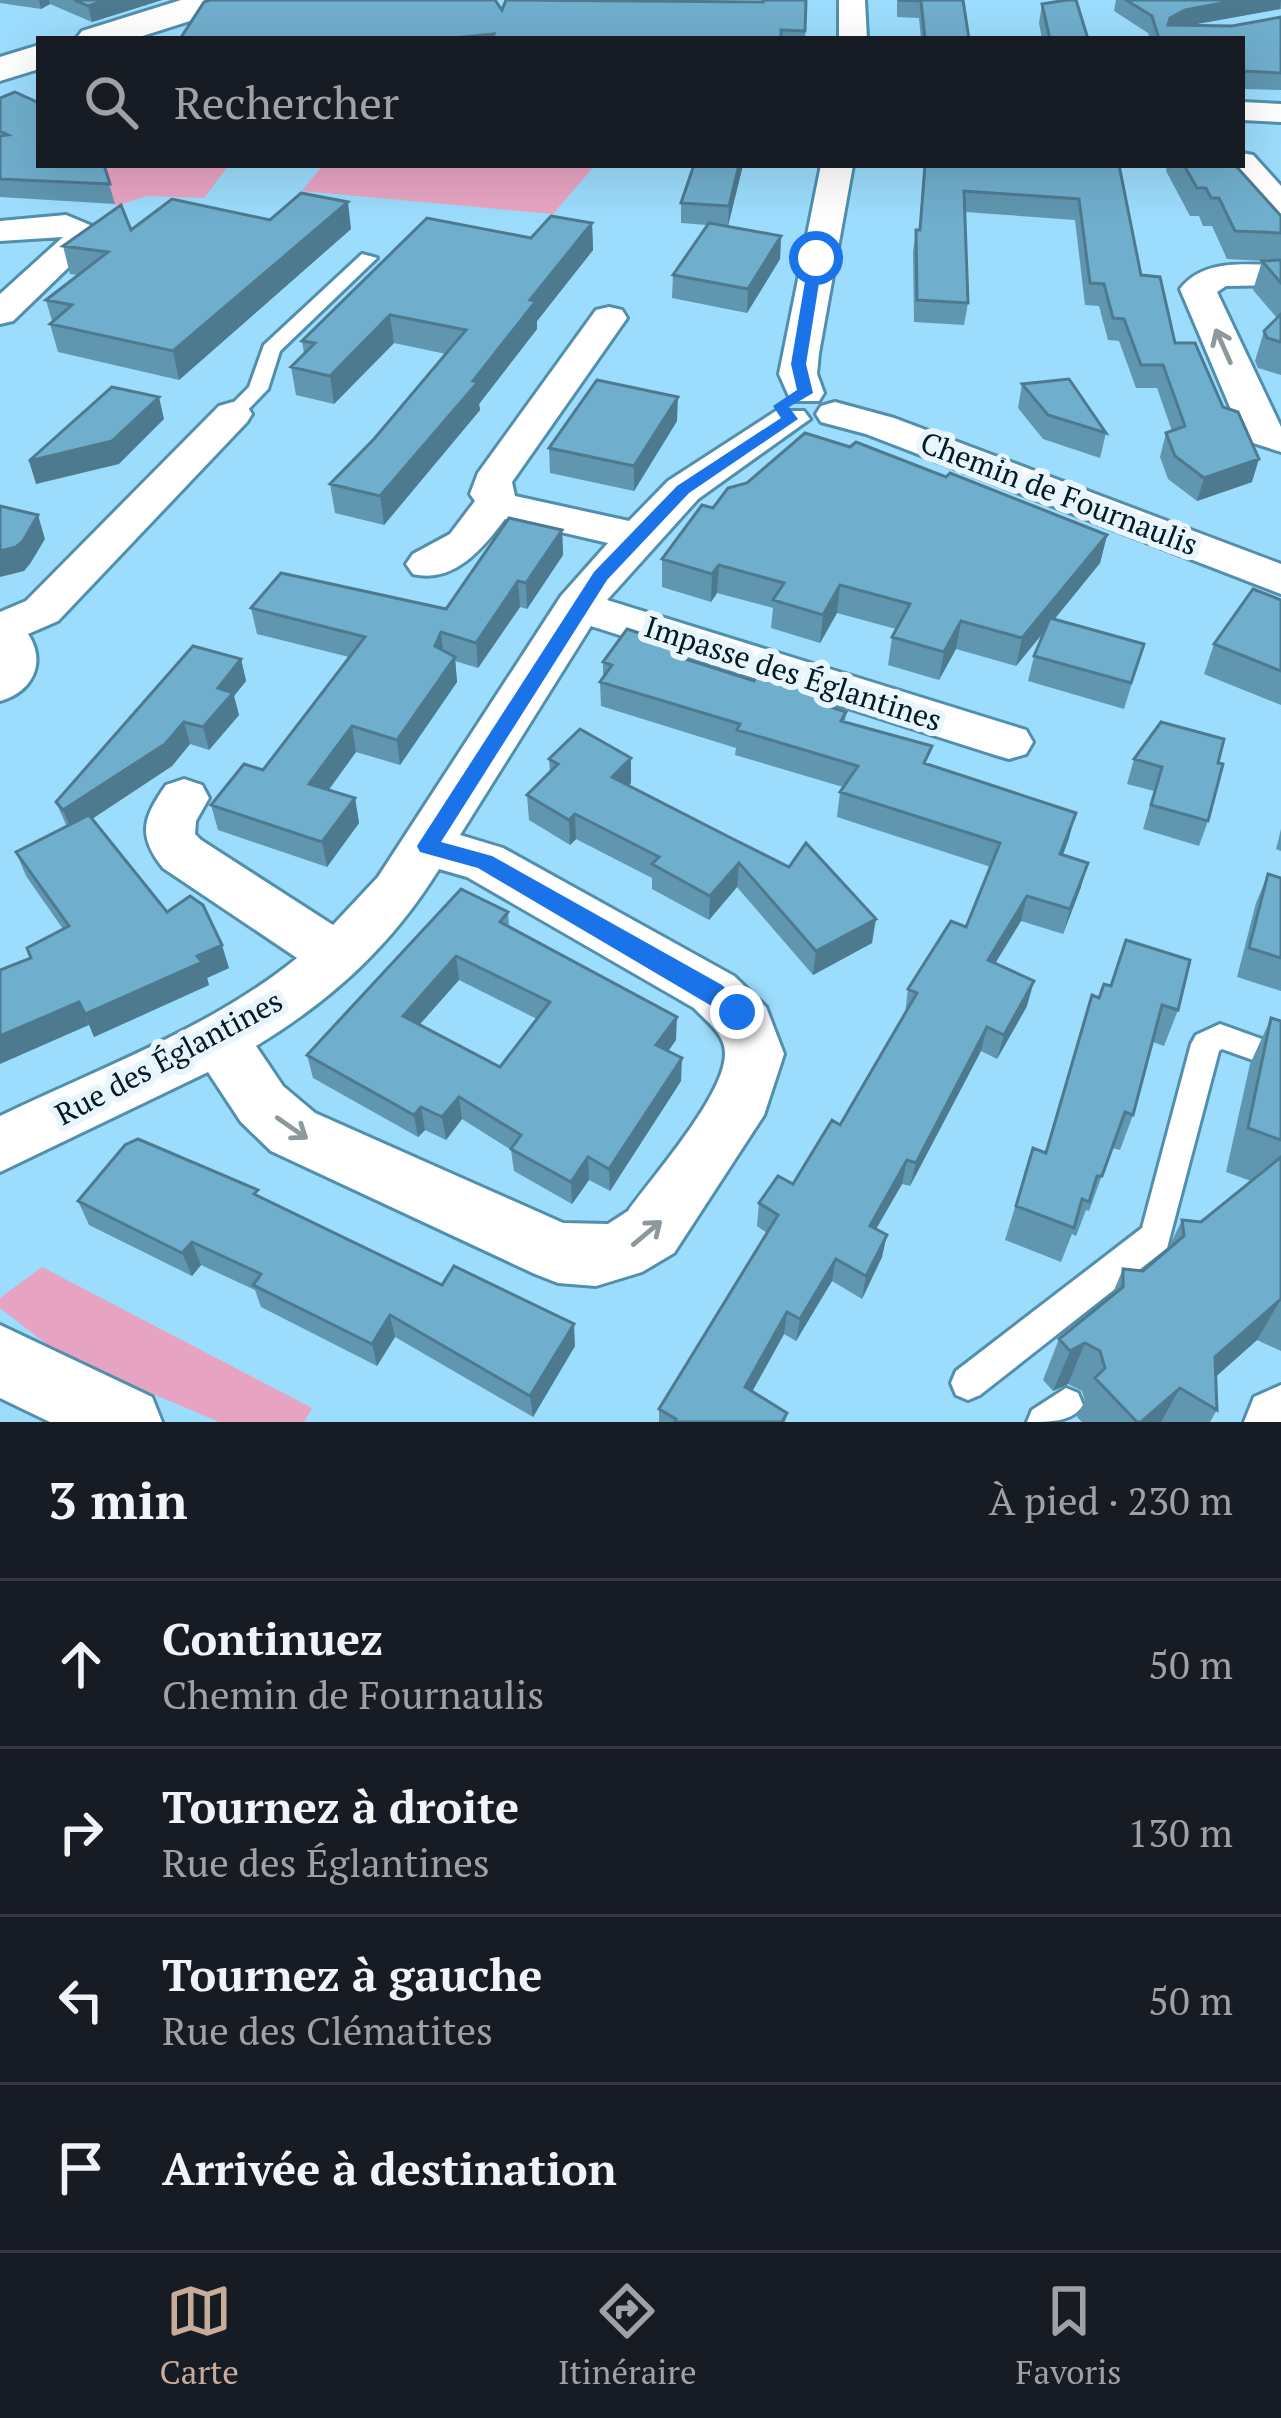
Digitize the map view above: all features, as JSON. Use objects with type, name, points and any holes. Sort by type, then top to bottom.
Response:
[{"type":"street","points":[[104,36],[218,0]]},
{"type":"street","points":[[853,0],[853,36]]},
{"type":"street","points":[[0,69],[36,58]]},
{"type":"street","points":[[1245,111],[1281,113]]},
{"type":"street","points":[[1245,165],[1281,205]]},
{"type":"street","points":[[810,409],[799,382],[800,353],[837,168]]},
{"type":"street","points":[[0,232],[59,260],[0,313]]},
{"type":"street","points":[[1281,275],[1218,275],[1198,289],[1261,433],[1281,440]]},
{"type":"street","points":[[428,564],[465,543],[496,502],[492,482],[609,318]]},
{"type":"street","name":"Rue des Églantines","points":[[0,1144],[219,1039],[291,996],[338,957],[397,892],[578,606],[636,536],[683,490],[810,409]]},
{"type":"street","name":"Chemin de Fournaulis","points":[[810,409],[880,425],[1281,580]]},
{"type":"street","points":[[0,685],[15,668],[18,656],[14,644],[0,632],[42,611],[233,414]]},
{"type":"street","points":[[496,502],[636,536]]},
{"type":"street","name":"Impasse des Églantines","points":[[578,606],[1009,742]]},
{"type":"street","points":[[184,798],[170,819],[169,838],[182,854],[338,957]]},
{"type":"street","points":[[219,1039],[262,1104],[292,1132],[558,1253],[598,1257],[638,1244],[651,1232],[743,1097],[754,1054],[746,1024],[714,992],[484,862],[427,846]]},
{"type":"street","points":[[0,1358],[12,1369],[127,1422]]},
{"type":"lane","points":[[233,414],[259,388],[271,349],[368,258]]},
{"type":"lane","points":[[968,1383],[1156,1237],[1207,1044],[1220,1036],[1281,1058]]},
{"type":"shaded area","points":[[101,168],[227,168],[204,198],[147,196],[115,206]]},
{"type":"shaded area","points":[[321,168],[592,168],[553,214],[302,191]]},
{"type":"shaded area","points":[[42,1267],[312,1408],[304,1422],[219,1422],[59,1354],[0,1308],[0,1298]]},
{"type":"building","points":[[74,0],[107,0],[88,6]]},
{"type":"building","points":[[495,0],[502,10],[506,0],[806,0],[805,31],[781,30],[781,36],[182,36],[204,2]]},
{"type":"building","points":[[898,0],[963,0],[969,36],[925,36],[921,1]]},
{"type":"building","points":[[1076,0],[1087,36],[1049,36],[1042,4]]},
{"type":"building","points":[[1126,0],[1239,0],[1185,10],[1170,18],[1168,25],[1232,26],[1281,17],[1281,73],[1245,71],[1245,36],[1158,36],[1152,16]]},
{"type":"building","points":[[15,92],[36,102],[36,168],[105,168],[110,184],[0,179],[0,136],[8,135],[0,131],[0,98]]},
{"type":"building","points":[[693,168],[738,168],[729,206],[681,203]]},
{"type":"building","points":[[925,168],[1120,168],[1141,275],[1160,277],[1175,343],[1195,343],[1223,407],[1238,412],[1259,459],[1204,478],[1175,456],[1166,433],[1185,426],[1163,365],[1141,365],[1124,319],[1113,318],[1104,284],[1090,283],[1079,199],[964,191],[968,303],[917,300],[916,230],[920,230]]},
{"type":"building","points":[[1186,168],[1238,168],[1281,216],[1281,233],[1235,231],[1219,198],[1211,198],[1206,188],[1197,188]]},
{"type":"building","points":[[301,193],[348,202],[173,351],[50,324],[72,305],[46,300],[108,252],[63,246],[121,205],[131,230],[172,199],[270,220]]},
{"type":"building","points":[[551,216],[592,223],[530,300],[536,301],[473,381],[478,382],[380,496],[330,484],[466,330],[390,315],[330,376],[291,367],[315,343],[302,341],[427,218],[531,238]]},
{"type":"building","points":[[709,223],[781,236],[748,289],[673,275]]},
{"type":"building","points":[[1281,260],[1281,283],[1262,261]]},
{"type":"building","points":[[1281,314],[1281,342],[1267,338],[1264,331]]},
{"type":"building","points":[[1069,379],[1106,433],[1048,415],[1022,384]]},
{"type":"building","points":[[597,380],[678,397],[634,466],[549,448]]},
{"type":"building","points":[[112,387],[159,397],[112,441],[29,461]]},
{"type":"building","points":[[805,433],[850,447],[856,442],[946,477],[950,473],[1107,535],[1022,638],[961,621],[944,652],[892,637],[910,604],[840,585],[823,615],[773,600],[784,583],[719,565],[712,574],[662,559],[702,505],[713,508],[728,488],[747,483]]},
{"type":"building","points":[[0,506],[38,515],[23,541],[0,551]]},
{"type":"building","points":[[509,518],[562,530],[526,583],[518,581],[476,643],[441,632],[435,646],[455,657],[397,740],[352,726],[309,784],[355,798],[322,842],[211,805],[244,764],[263,770],[365,637],[251,608],[281,573],[446,609]]},
{"type":"building","points":[[1253,589],[1281,600],[1281,671],[1214,644]]},
{"type":"building","points":[[1050,618],[1144,644],[1131,683],[1034,656]]},
{"type":"building","points":[[627,629],[685,648],[679,657],[754,681],[759,671],[826,692],[819,703],[846,712],[841,721],[932,746],[924,763],[1076,813],[1060,854],[1088,863],[1070,909],[1027,896],[988,960],[1034,981],[1004,1035],[987,1027],[916,1163],[907,1160],[870,1226],[887,1235],[866,1276],[836,1259],[800,1319],[787,1312],[745,1387],[787,1413],[782,1422],[675,1422],[659,1409],[778,1215],[759,1203],[778,1176],[793,1184],[832,1120],[840,1125],[917,993],[908,989],[951,921],[966,927],[1000,843],[840,792],[858,766],[600,682],[612,665],[603,662]]},
{"type":"building","points":[[193,646],[241,659],[218,688],[233,693],[203,727],[184,722],[165,744],[63,810],[56,802]]},
{"type":"building","points":[[1161,722],[1224,739],[1218,763],[1223,764],[1208,821],[1151,805],[1162,767],[1134,759]]},
{"type":"building","points":[[580,729],[631,758],[612,777],[733,839],[789,867],[806,843],[876,919],[816,951],[739,863],[710,896],[652,864],[659,857],[575,814],[569,820],[527,795],[558,764],[549,759]]},
{"type":"building","points":[[89,815],[167,912],[190,896],[203,905],[222,945],[197,956],[202,962],[85,1014],[79,1002],[0,1036],[0,970],[31,958],[27,948],[69,926],[16,852]]},
{"type":"building","points":[[1268,874],[1281,878],[1281,958],[1249,948]]},
{"type":"building","points":[[461,889],[508,912],[500,922],[677,1017],[656,1045],[682,1058],[609,1169],[588,1157],[571,1182],[511,1149],[521,1135],[459,1097],[442,1117],[421,1107],[414,1115],[307,1055]],"holes":[[[456,956],[550,1002],[500,1067],[403,1016]]]},
{"type":"building","points":[[1126,940],[1190,960],[1178,1010],[1162,1005],[1133,1115],[1125,1112],[1102,1176],[1097,1176],[1089,1202],[1082,1199],[1074,1228],[1016,1206],[1033,1148],[1046,1153],[1092,995],[1099,998],[1104,984],[1111,986]]},
{"type":"building","points":[[1271,1018],[1281,1021],[1281,1140],[1248,1128]]},
{"type":"building","points":[[138,1139],[258,1190],[254,1194],[442,1285],[454,1266],[574,1324],[530,1396],[390,1315],[372,1344],[253,1285],[261,1274],[192,1242],[182,1253],[78,1201],[125,1145]]},
{"type":"building","points":[[1281,1157],[1281,1299],[1215,1357],[1217,1410],[1180,1388],[1137,1422],[1095,1378],[1105,1368],[1100,1351],[1085,1343],[1070,1351],[1059,1339],[1123,1287],[1123,1269],[1143,1271],[1184,1236],[1182,1220],[1201,1222]]},
{"type":"route","points":[[737,1012],[714,992],[484,862],[427,846],[600,576],[683,490],[790,419],[781,406],[793,395],[805,393],[799,382],[799,364],[816,258]]}]
